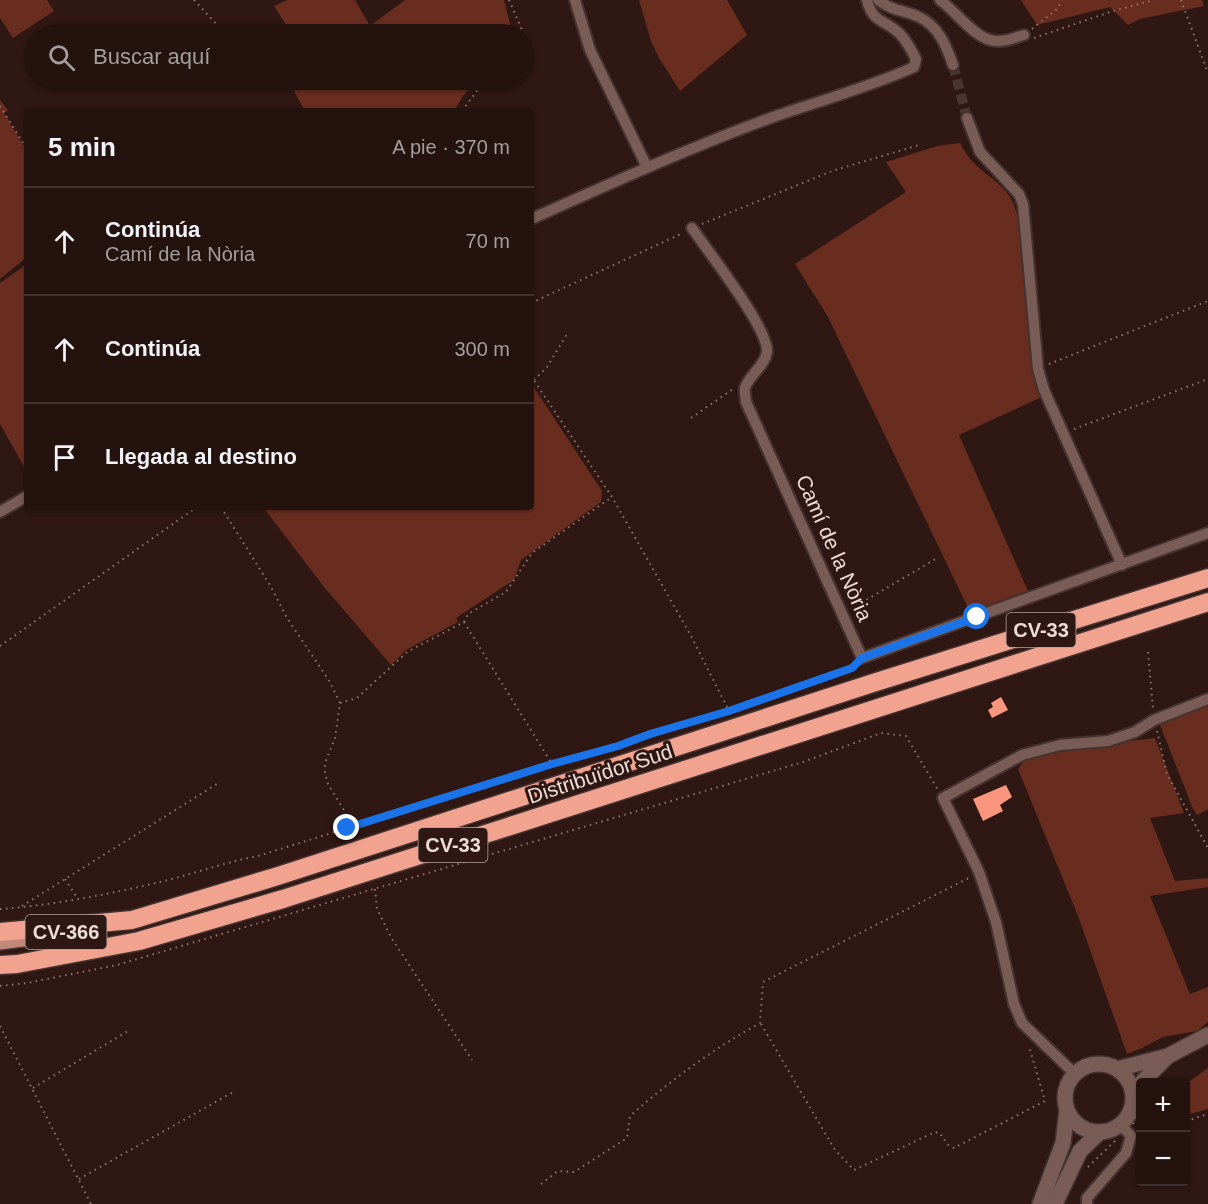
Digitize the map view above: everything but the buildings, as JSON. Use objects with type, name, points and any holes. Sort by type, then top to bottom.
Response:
[{"type":"highway","name":"Distribuïdor Sud","points":[[132,920],[278,876],[1172,589],[1208,575]]},
{"type":"highway","name":"Distribuïdor Sud","points":[[0,965],[139,942],[283,899],[1203,604]]},
{"type":"highway","name":"CV-33","points":[[0,932],[132,920]]},
{"type":"main road","name":"CV-366","points":[[0,942],[132,920]]},
{"type":"street","points":[[575,0],[590,50],[647,167]]},
{"type":"street","points":[[534,218],[647,167],[776,116],[914,67],[916,59],[909,46],[899,33],[876,19],[867,0]]},
{"type":"street","points":[[878,0],[890,9],[918,17],[930,25],[940,34],[953,65]]},
{"type":"street","points":[[940,0],[954,10],[982,38],[999,42],[1024,35]]},
{"type":"street","points":[[967,117],[980,152],[1018,194],[1023,204],[1038,369],[1044,390],[1122,565]]},
{"type":"street","name":"Camí de la Nòria","points":[[692,228],[744,302],[764,339],[767,351],[762,364],[746,387],[746,402],[862,658]]},
{"type":"street","points":[[0,512],[24,498]]},
{"type":"street","points":[[862,658],[1208,533]]},
{"type":"street","points":[[1075,1074],[1022,1023],[1014,1004],[996,922],[979,872],[943,798],[1023,755],[1060,745],[1108,741],[1135,732],[1154,720],[1208,699]]},
{"type":"street","points":[[1117,1069],[1168,1056],[1208,1035]]},
{"type":"street","points":[[1147,1078],[1168,1056]]},
{"type":"street","points":[[1126,1124],[1100,1132],[1080,1127],[1071,1119],[1067,1110],[1065,1092],[1068,1081],[1078,1070],[1093,1064],[1106,1064],[1117,1069],[1130,1084],[1136,1086]]},
{"type":"street","points":[[1087,1204],[1087,1198],[1126,1153],[1131,1136],[1125,1120],[1136,1094]]},
{"type":"street","points":[[1040,1204],[1063,1143],[1067,1110]]},
{"type":"street","points":[[1055,1204],[1080,1151],[1100,1132]]},
{"type":"path","points":[[194,0],[216,24]]},
{"type":"path","points":[[509,0],[519,24]]},
{"type":"path","points":[[1024,35],[1057,9],[1062,0]]},
{"type":"path","points":[[1113,11],[1154,0]]},
{"type":"path","points":[[1181,0],[1208,73]]},
{"type":"path","points":[[464,108],[478,90]]},
{"type":"path","points":[[0,106],[24,144]]},
{"type":"path","points":[[0,114],[4,111]]},
{"type":"path","points":[[534,302],[692,228],[763,198],[832,171],[919,146]]},
{"type":"path","points":[[1038,369],[1208,301]]},
{"type":"path","points":[[567,334],[547,367],[534,380],[612,497],[691,636],[729,711]]},
{"type":"path","points":[[1063,431],[1208,379]]},
{"type":"path","points":[[691,417],[734,388]]},
{"type":"path","points":[[340,703],[357,698],[407,652],[464,622],[468,614],[506,592],[532,553],[612,497]]},
{"type":"path","points":[[0,646],[193,510]]},
{"type":"path","points":[[223,510],[271,587],[287,618],[330,682],[340,703],[335,738],[325,763],[325,773],[328,784],[345,813],[347,828]]},
{"type":"path","points":[[843,614],[939,557]]},
{"type":"path","points":[[464,622],[552,764]]},
{"type":"path","points":[[1148,652],[1154,720],[1167,774],[1208,848]]},
{"type":"path","points":[[0,909],[78,899],[164,881],[231,861],[258,856],[729,711],[852,668],[862,658]]},
{"type":"path","points":[[0,986],[27,983],[117,965],[803,762],[881,733],[906,736],[943,798]]},
{"type":"path","points":[[20,908],[64,878],[220,782]]},
{"type":"path","points":[[979,872],[763,982],[760,1023],[835,1150],[854,1170],[935,1132],[940,1133],[947,1144],[954,1148],[1045,1101],[1029,1045]]},
{"type":"path","points":[[64,878],[78,899]]},
{"type":"path","points":[[375,889],[377,909],[392,939],[472,1060]]},
{"type":"path","points":[[541,1184],[558,1172],[574,1172],[627,1138],[630,1116],[651,1097],[724,1043],[760,1023]]},
{"type":"path","points":[[0,1026],[91,1204]]},
{"type":"path","points":[[33,1088],[128,1031]]},
{"type":"path","points":[[79,1179],[235,1091]]},
{"type":"path","points":[[1126,1124],[1136,1114]]},
{"type":"path","points":[[1190,1119],[1208,1114]]},
{"type":"shaded area","points":[[0,0],[47,0],[54,11],[34,24],[24,24],[24,31],[13,38],[0,18]]},
{"type":"shaded area","points":[[287,0],[355,0],[369,24],[286,24],[274,6]]},
{"type":"shaded area","points":[[405,0],[504,0],[510,24],[373,24]]},
{"type":"shaded area","points":[[639,0],[727,0],[747,35],[680,91],[651,41]]},
{"type":"shaded area","points":[[1021,0],[1202,0],[1204,6],[1140,19],[1128,25],[1110,7],[1037,25]]},
{"type":"shaded area","points":[[293,90],[468,90],[456,108],[303,108]]},
{"type":"shaded area","points":[[0,100],[8,110],[4,113],[24,146],[24,259],[0,279]]},
{"type":"shaded area","points":[[960,143],[971,160],[1008,194],[1020,224],[1032,364],[1044,396],[959,435],[1028,591],[970,612],[828,317],[795,264],[906,192],[886,162],[937,146]]},
{"type":"shaded area","points":[[24,266],[24,467],[0,424],[0,283]]},
{"type":"shaded area","points":[[534,388],[602,491],[601,502],[521,560],[514,580],[456,618],[458,622],[406,650],[391,665],[324,587],[265,510],[534,510]]},
{"type":"shaded area","points":[[1208,701],[1208,809],[1197,815],[1159,722]]},
{"type":"shaded area","points":[[1155,738],[1184,813],[1150,818],[1175,881],[1208,878],[1208,887],[1150,896],[1190,994],[1208,987],[1208,1022],[1197,1031],[1163,1037],[1127,1054],[1078,916],[1018,769],[1025,759],[1050,750]]},
{"type":"shaded area","points":[[1208,1068],[1208,1109],[1190,1114],[1190,1081]]},
{"type":"tunnel","points":[[953,65],[967,118]]},
{"type":"route","points":[[347,828],[729,711],[775,693],[852,668],[862,658],[977,617]]}]
